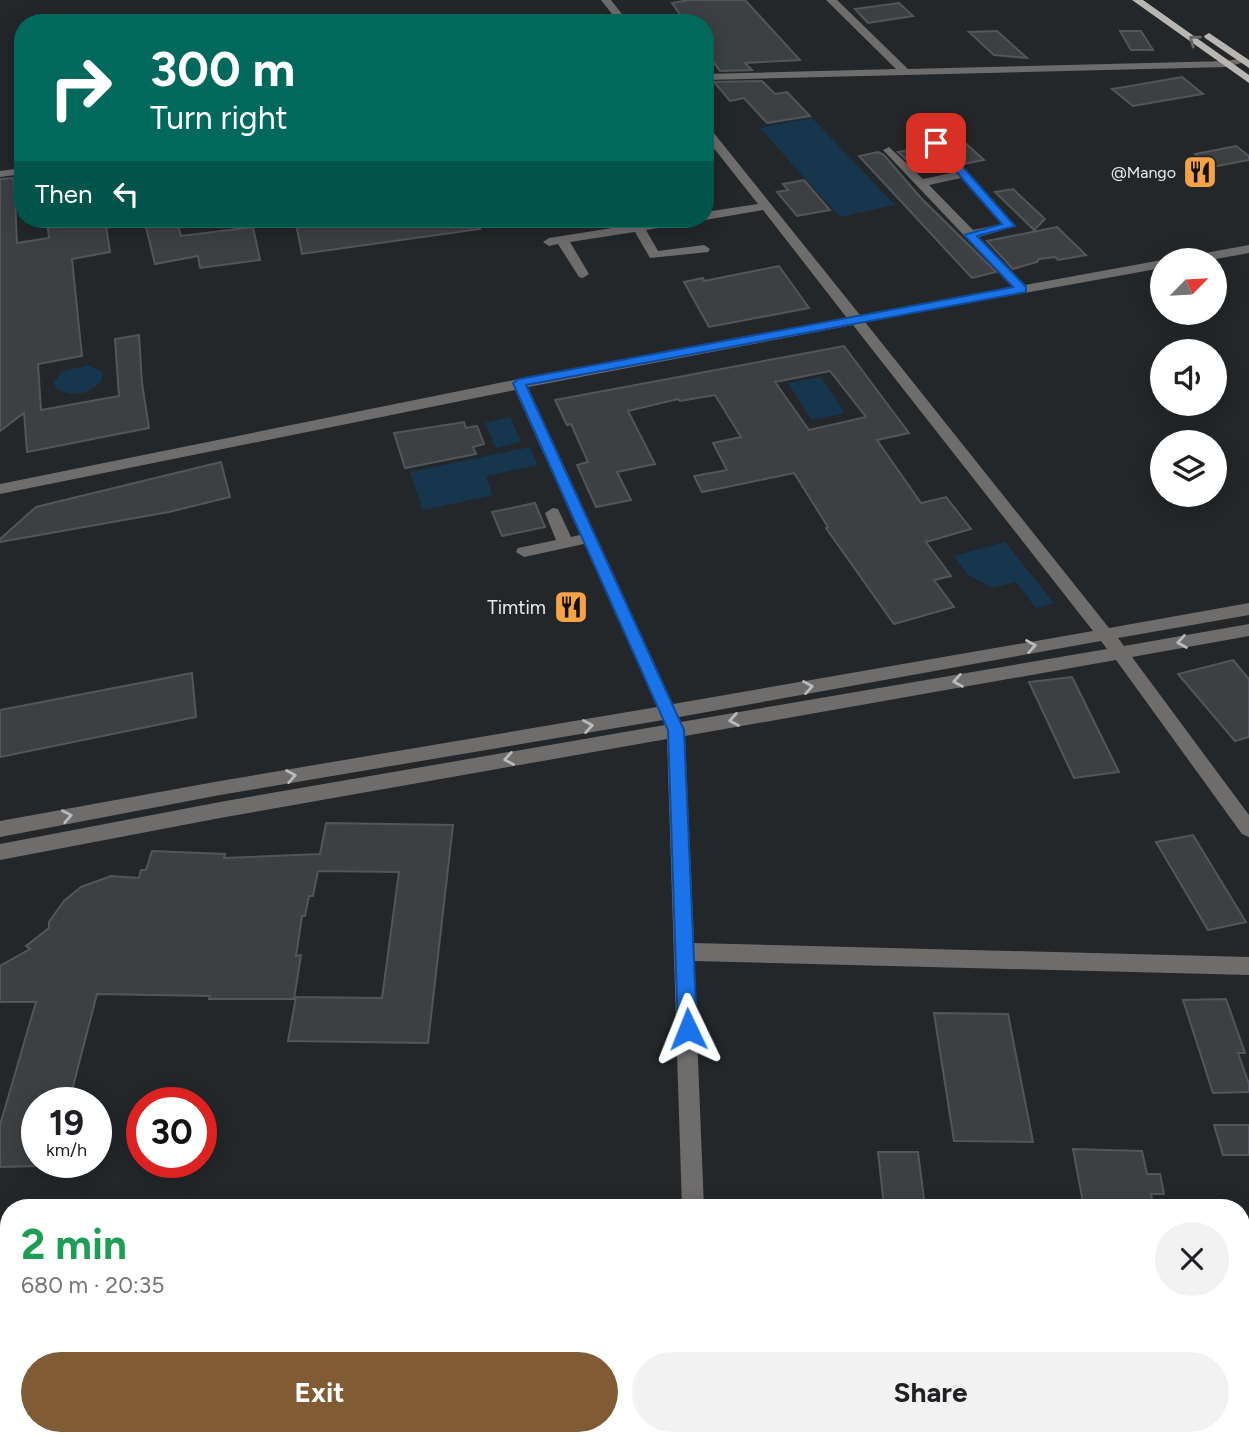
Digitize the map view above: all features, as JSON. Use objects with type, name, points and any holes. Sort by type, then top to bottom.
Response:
[{"type":"main road","points":[[1137,0],[1249,80]]},
{"type":"main road","points":[[1157,0],[1168,8]]},
{"type":"main road","points":[[1200,30],[1246,63]]},
{"type":"street","points":[[606,0],[617,14]]},
{"type":"street","points":[[832,1],[852,0]]},
{"type":"street","points":[[832,1],[905,72]]},
{"type":"street","points":[[714,77],[1246,63]]},
{"type":"street","points":[[714,140],[1120,653],[1249,829]]},
{"type":"street","points":[[936,143],[1010,226],[970,235]]},
{"type":"street","points":[[889,150],[1022,289]]},
{"type":"street","points":[[920,183],[964,174]]},
{"type":"street","points":[[714,215],[766,206]]},
{"type":"street","points":[[583,274],[555,241],[632,228]]},
{"type":"street","points":[[639,228],[654,255],[704,249]]},
{"type":"street","points":[[1227,253],[1249,249]]},
{"type":"street","points":[[0,489],[519,383],[1150,266]]},
{"type":"street","points":[[519,383],[676,730],[693,1199]]},
{"type":"street","points":[[553,513],[566,544]]},
{"type":"street","points":[[524,552],[589,538]]},
{"type":"street","points":[[1,828],[1249,609]]},
{"type":"street","points":[[0,852],[220,810],[1249,630]]},
{"type":"street","points":[[685,952],[1249,966]]},
{"type":"shaded area","points":[[812,118],[895,205],[840,217],[760,128]]},
{"type":"shaded area","points":[[88,365],[101,371],[103,376],[95,387],[76,394],[56,388],[54,383],[61,372]]},
{"type":"shaded area","points":[[821,377],[845,413],[812,420],[788,383]]},
{"type":"shaded area","points":[[510,417],[521,442],[496,448],[485,423]]},
{"type":"shaded area","points":[[530,447],[538,465],[486,476],[493,495],[423,510],[410,472]]},
{"type":"shaded area","points":[[1005,542],[1054,603],[1036,608],[1016,582],[993,588],[968,575],[954,556]]},
{"type":"building","points":[[689,0],[745,0],[800,60],[745,63],[752,70],[720,71],[714,63],[714,14],[680,14],[672,3]]},
{"type":"building","points":[[899,3],[913,16],[868,23],[855,9]]},
{"type":"building","points":[[997,31],[1027,58],[994,55],[969,32]]},
{"type":"building","points":[[1120,31],[1141,31],[1153,50],[1131,50]]},
{"type":"building","points":[[1182,77],[1203,94],[1133,106],[1112,89]]},
{"type":"building","points":[[762,81],[775,94],[787,92],[810,116],[767,123],[744,98],[730,101],[714,82]]},
{"type":"building","points":[[962,140],[984,160],[964,164],[945,143]]},
{"type":"building","points":[[929,146],[948,167],[920,172],[898,152]]},
{"type":"building","points":[[1236,146],[1249,156],[1249,160],[1212,167],[1195,154]]},
{"type":"building","points":[[878,152],[884,155],[921,198],[996,272],[972,278],[859,156]]},
{"type":"building","points":[[14,178],[14,228],[16,228],[17,243],[49,238],[48,228],[106,228],[110,252],[72,259],[82,356],[38,364],[41,410],[119,396],[115,339],[139,335],[142,383],[149,428],[27,452],[24,413],[0,431],[0,179]]},
{"type":"building","points":[[804,180],[830,210],[797,216],[777,192],[788,190],[783,184]]},
{"type":"building","points":[[1013,189],[1045,219],[1034,230],[995,192]]},
{"type":"building","points":[[1057,227],[1086,255],[1058,260],[1055,257],[1039,259],[1013,269],[987,241]]},
{"type":"building","points":[[146,228],[179,228],[181,236],[253,228],[260,260],[200,268],[198,256],[155,264]]},
{"type":"building","points":[[297,228],[480,228],[480,229],[302,254]]},
{"type":"building","points":[[779,266],[809,308],[709,327],[684,282],[703,278],[704,281]]},
{"type":"building","points":[[844,346],[909,433],[877,440],[921,503],[946,497],[971,529],[926,542],[951,576],[934,580],[954,607],[894,624],[826,528],[828,527],[794,473],[702,492],[694,476],[727,470],[713,443],[741,437],[715,395],[680,401],[678,399],[628,411],[655,464],[617,472],[631,500],[596,507],[577,465],[588,462],[571,424],[567,425],[555,400]],"holes":[[[830,371],[866,417],[809,430],[775,382]]]},
{"type":"building","points":[[464,422],[466,428],[477,426],[484,444],[473,447],[476,454],[405,468],[394,433]]},
{"type":"building","points":[[221,462],[230,497],[169,512],[0,542],[0,539],[36,507]]},
{"type":"building","points":[[535,503],[545,527],[502,536],[492,512]]},
{"type":"building","points":[[1233,660],[1249,679],[1249,737],[1235,741],[1178,674]]},
{"type":"building","points":[[192,673],[196,717],[0,757],[0,710]]},
{"type":"building","points":[[1072,677],[1119,772],[1074,778],[1029,682]]},
{"type":"building","points":[[326,823],[453,825],[428,1043],[288,1041],[296,997],[382,998],[399,872],[318,871],[313,896],[309,896],[305,916],[302,916],[296,956],[301,955],[294,999],[209,999],[210,996],[97,994],[73,1087],[21,1087],[21,1166],[0,1167],[0,1125],[36,1002],[0,1002],[0,966],[30,949],[26,946],[49,928],[49,922],[64,901],[81,887],[111,876],[139,878],[141,870],[146,870],[152,851],[225,854],[224,858],[320,854]]},
{"type":"building","points":[[1193,835],[1246,922],[1208,930],[1156,842]]},
{"type":"building","points":[[1226,999],[1245,1053],[1238,1053],[1249,1084],[1249,1092],[1213,1093],[1183,1000]]},
{"type":"building","points":[[934,1013],[1008,1014],[1033,1142],[954,1141]]},
{"type":"building","points":[[1214,1125],[1249,1125],[1249,1155],[1223,1155]]},
{"type":"building","points":[[1073,1149],[1142,1151],[1147,1174],[1160,1174],[1164,1194],[1151,1194],[1152,1199],[1082,1199]]},
{"type":"building","points":[[878,1152],[918,1152],[924,1199],[883,1199]]},
{"type":"place","name":"@Mango","points":[[1200,172]]},
{"type":"place","name":"Timtim","points":[[571,607]]},
{"type":"route","points":[[688,1029],[676,730],[519,383],[1022,289],[970,235],[1010,226],[936,143]]}]
